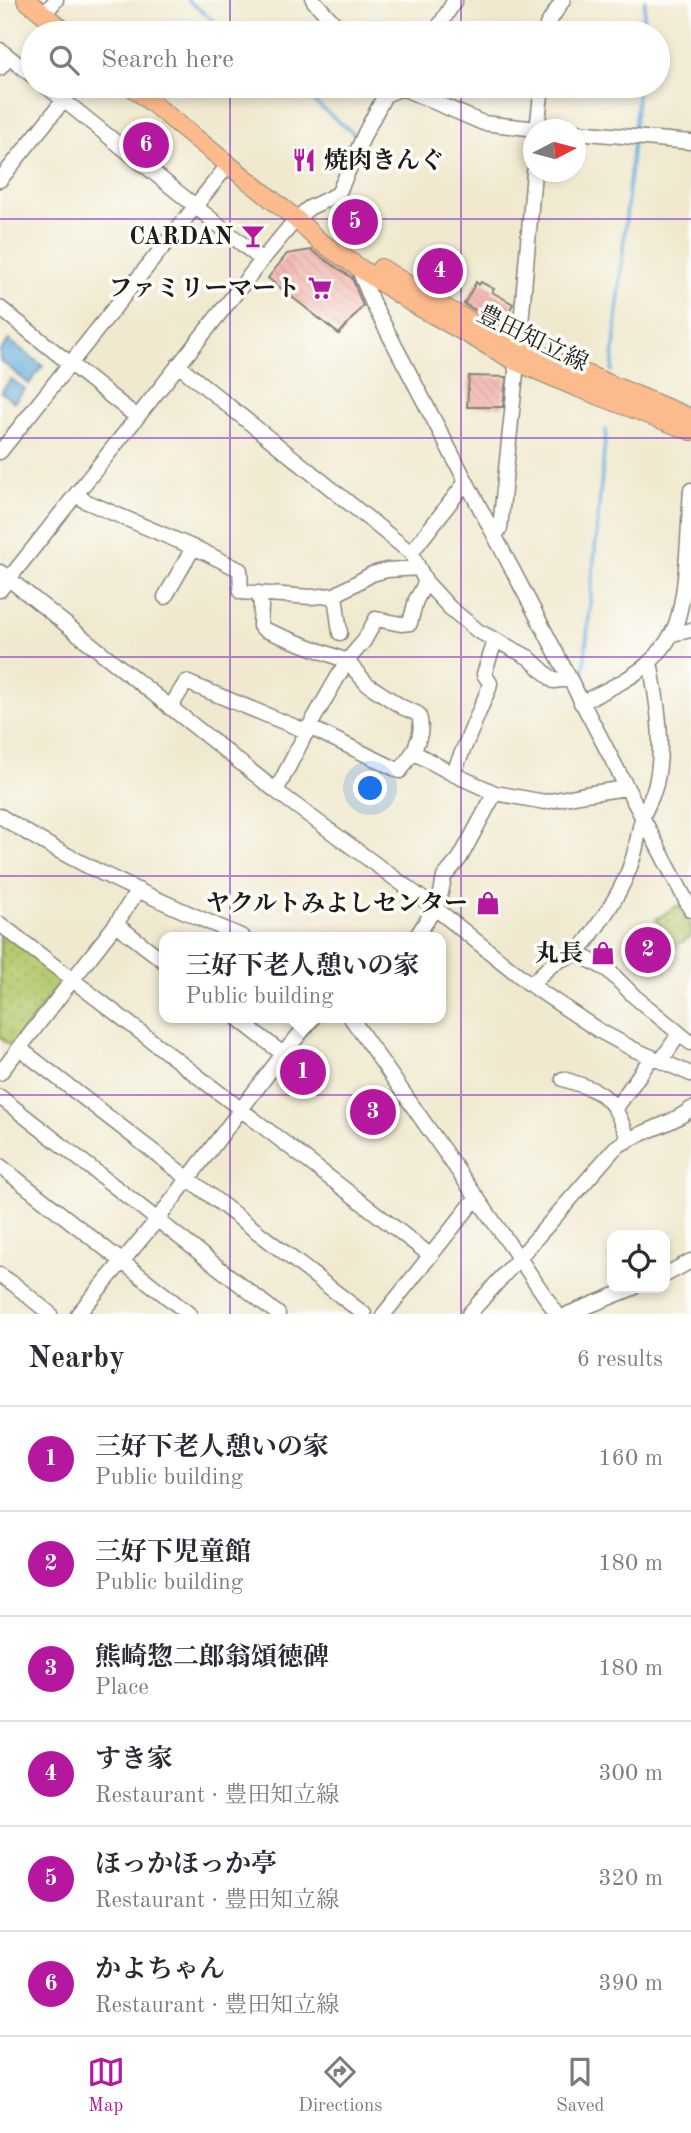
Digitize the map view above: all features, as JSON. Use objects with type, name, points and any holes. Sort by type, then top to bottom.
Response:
[{"type":"main road","points":[[26,0],[52,21]]},
{"type":"main road","name":"豊田知立線","points":[[146,98],[296,219],[319,241],[409,300],[576,387],[691,431]]},
{"type":"main road","name":"豊田知立線","points":[[296,219],[324,232],[515,353],[691,418]]},
{"type":"street","points":[[44,14],[56,0]]},
{"type":"street","points":[[313,0],[332,21]]},
{"type":"street","points":[[442,21],[454,0]]},
{"type":"street","points":[[550,21],[563,0]]},
{"type":"street","points":[[3,58],[21,69]]},
{"type":"street","points":[[62,98],[262,260]]},
{"type":"street","points":[[384,98],[365,133],[338,194],[309,208],[296,219],[77,494],[3,580],[276,791],[435,908],[531,985],[598,1030],[691,1074]]},
{"type":"street","points":[[425,98],[483,124],[523,128]]},
{"type":"street","points":[[539,119],[541,98]]},
{"type":"street","points":[[0,180],[65,100]]},
{"type":"street","points":[[586,133],[691,142]]},
{"type":"street","points":[[0,452],[228,165]]},
{"type":"street","points":[[495,536],[500,528],[508,466],[516,373],[515,353],[520,336],[533,182]]},
{"type":"street","points":[[358,267],[373,304],[691,910]]},
{"type":"street","points":[[0,308],[137,417]]},
{"type":"street","points":[[178,365],[411,553],[426,582],[450,608],[478,631],[528,657],[554,681],[569,679]]},
{"type":"street","points":[[411,553],[466,482]]},
{"type":"street","points":[[581,704],[650,661],[672,634],[683,587],[691,490]]},
{"type":"street","points":[[77,494],[85,501],[240,570],[241,592],[311,597],[335,595],[372,574],[419,568]]},
{"type":"street","points":[[165,597],[193,548]]},
{"type":"street","points":[[276,791],[348,661],[376,620],[410,623],[416,600],[426,582]]},
{"type":"street","points":[[170,708],[186,682],[309,729],[400,771],[413,752],[420,731],[418,714],[367,684],[348,661],[260,626],[259,593]]},
{"type":"street","points":[[335,595],[340,633]]},
{"type":"street","points":[[672,634],[691,630]]},
{"type":"street","points":[[453,774],[489,688],[490,683],[484,674],[495,641]]},
{"type":"street","points":[[531,985],[547,968],[562,958],[578,954],[611,906],[632,861],[643,818],[653,797],[660,761],[657,702],[650,661]]},
{"type":"street","points":[[413,752],[495,793],[545,802],[627,788]]},
{"type":"street","points":[[419,932],[435,908],[444,877],[460,858],[495,793]]},
{"type":"street","points":[[0,816],[83,863],[232,932]]},
{"type":"street","points":[[0,1073],[116,924],[138,890]]},
{"type":"street","points":[[0,924],[429,1255]]},
{"type":"street","points":[[116,924],[159,957]]},
{"type":"street","points":[[578,954],[608,970],[635,997],[685,1038],[656,1059],[616,1108]]},
{"type":"street","points":[[243,1023],[283,1054]]},
{"type":"street","points":[[78,1314],[157,1220],[309,1023]]},
{"type":"street","points":[[355,1023],[557,1314]]},
{"type":"street","points":[[19,1048],[364,1314]]},
{"type":"street","points":[[563,1079],[590,1088],[608,1099],[616,1108],[628,1138]]},
{"type":"street","points":[[0,1097],[278,1314]]},
{"type":"street","points":[[469,1314],[607,1156],[628,1138],[670,1122],[691,1109]]},
{"type":"street","points":[[0,1166],[189,1314]]},
{"type":"street","points":[[384,1314],[477,1197]]},
{"type":"street","points":[[670,1273],[691,1261]]},
{"type":"street","points":[[0,1275],[46,1313]]},
{"type":"street","points":[[568,1314],[620,1293]]},
{"type":"green space","points":[[679,905],[691,926],[691,936],[675,947],[656,919]]},
{"type":"green space","points":[[0,931],[63,980],[11,1046],[0,1038]]},
{"type":"water","points":[[9,340],[43,366],[29,384],[0,360],[0,351]]},
{"type":"water","points":[[11,379],[25,389],[14,402],[1,392]]},
{"type":"building","points":[[350,211],[366,225],[360,233],[344,220]]},
{"type":"building","name":"ファミリーマート","points":[[311,250],[352,278],[363,306],[339,334],[268,278],[287,254]]},
{"type":"building","points":[[438,258],[450,267],[437,286],[424,278]]},
{"type":"building","points":[[476,282],[494,289],[492,292],[513,304],[502,325],[464,304]]},
{"type":"building","points":[[469,376],[506,377],[503,407],[467,407]]},
{"type":"waterway","points":[[188,0],[214,21]]},
{"type":"waterway","points":[[643,21],[645,0]]},
{"type":"waterway","points":[[309,98],[353,133]]},
{"type":"waterway","points":[[634,132],[637,98]]},
{"type":"waterway","points":[[612,371],[633,140]]},
{"type":"waterway","points":[[583,680],[606,430]]},
{"type":"place","name":"かよちゃん","points":[[146,145]]},
{"type":"place","name":"焼肉きんぐ","points":[[304,160]]},
{"type":"place","name":"ほっかほっか亭","points":[[355,222]]},
{"type":"place","name":"CARDAN","points":[[253,236]]},
{"type":"place","name":"すき家","points":[[440,271]]},
{"type":"place","name":"ファミリーマート","points":[[320,288]]},
{"type":"place","name":"ヤクルトみよしセンター","points":[[488,903]]},
{"type":"place","name":"三好下児童館","points":[[648,950]]},
{"type":"place","name":"丸長","points":[[603,953]]},
{"type":"place","name":"三好下老人憩いの家","points":[[303,1072]]},
{"type":"place","name":"熊崎惣二郎翁頌徳碑","points":[[373,1112]]}]
